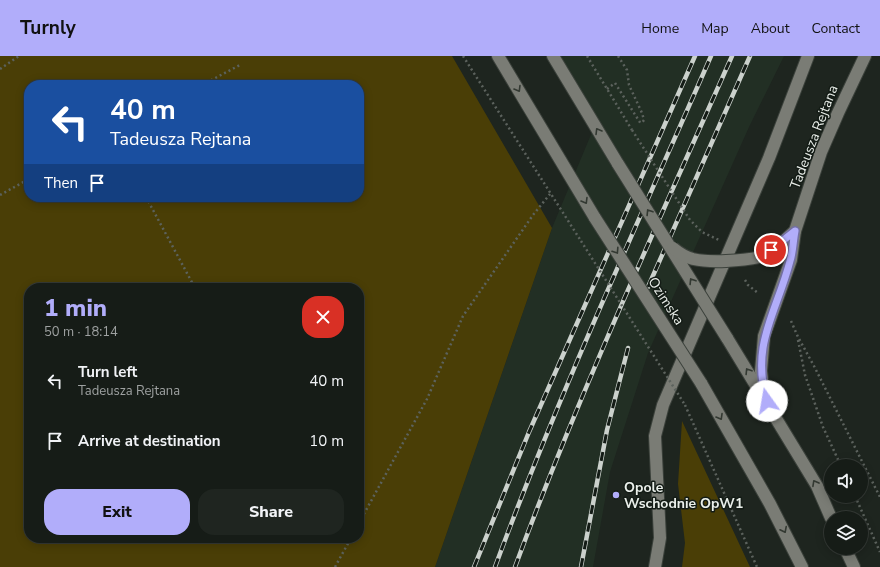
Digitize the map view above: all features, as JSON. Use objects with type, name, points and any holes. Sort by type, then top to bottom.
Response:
[{"type":"main road","name":"Ozimska","points":[[498,56],[595,218],[701,383],[770,504],[802,567]]},
{"type":"main road","points":[[553,56],[618,164],[767,401],[817,486],[829,511]]},
{"type":"main road","points":[[655,567],[660,538],[655,436],[662,405],[766,165],[808,56]]},
{"type":"main road","name":"Tadeusza Rejtana","points":[[767,401],[763,388],[761,371],[764,336],[791,260],[795,231],[822,152],[838,113],[865,56]]},
{"type":"main road","points":[[669,245],[681,254],[692,259],[731,260],[760,257],[784,241],[795,231]]},
{"type":"main road","points":[[848,555],[854,567]]},
{"type":"path","points":[[0,69],[19,56]]},
{"type":"path","points":[[464,56],[685,405],[757,567]]},
{"type":"path","points":[[587,56],[632,130],[690,220],[702,232],[723,241]]},
{"type":"path","points":[[607,89],[615,83],[641,124],[643,122],[644,118],[629,85],[627,70],[618,56]]},
{"type":"path","points":[[211,80],[240,64]]},
{"type":"path","points":[[0,195],[24,182]]},
{"type":"path","points":[[364,514],[427,399],[463,316],[533,215],[550,194]]},
{"type":"path","points":[[149,202],[192,283]]},
{"type":"path","points":[[838,459],[823,427],[805,375],[798,337],[861,459]]},
{"type":"path","points":[[868,473],[880,497]]},
{"type":"path","points":[[858,503],[880,552]]},
{"type":"path","points":[[335,567],[348,543]]},
{"type":"shaded area","points":[[0,56],[452,56],[552,228],[435,567],[0,567]]},
{"type":"shaded area","points":[[553,56],[784,56],[749,127],[648,353],[610,472],[593,567],[435,567],[552,228],[595,125]]},
{"type":"shaded area","points":[[682,421],[750,567],[682,567],[685,543],[678,484]]},
{"type":"railway","points":[[474,567],[529,432],[695,56]]},
{"type":"railway","points":[[495,567],[572,373],[711,56]]},
{"type":"railway","points":[[515,567],[592,373],[732,56]]},
{"type":"railway","points":[[648,287],[750,56]]},
{"type":"railway","points":[[581,567],[607,430],[628,348]]},
{"type":"place","name":"Opole Wschodnie OpW1","points":[[616,495]]},
{"type":"route","points":[[767,401],[763,388],[761,371],[764,336],[791,260],[795,231],[771,250]]}]
